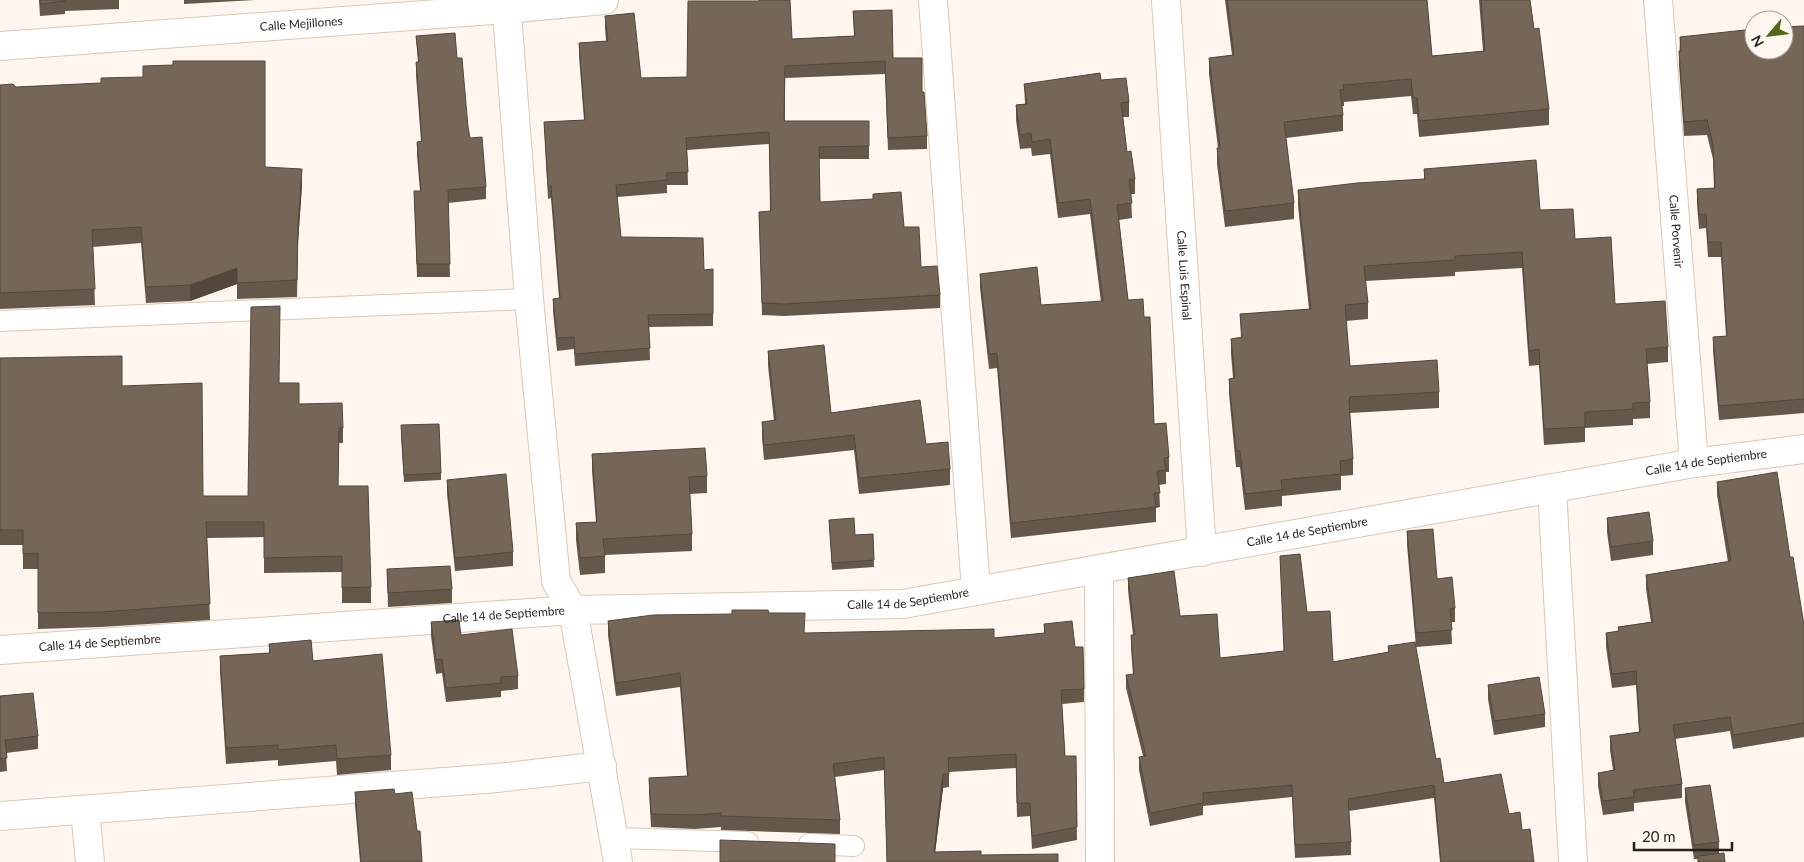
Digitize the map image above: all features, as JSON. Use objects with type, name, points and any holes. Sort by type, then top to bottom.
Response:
[{"type":"street","name":"Calle Mejillones","points":[[0,46],[506,5],[604,0]]},
{"type":"street","points":[[933,0],[976,590]]},
{"type":"street","name":"Calle Luis Espinal","points":[[1166,0],[1202,552]]},
{"type":"street","name":"Calle Porvenir","points":[[1658,0],[1694,464]]},
{"type":"street","points":[[506,5],[529,299],[556,581],[572,610],[616,850]]},
{"type":"street","name":"Calle 14 de Septiembre","points":[[0,650],[572,610],[903,604],[1694,464],[1804,449]]},
{"type":"street","points":[[1552,489],[1573,862]]},
{"type":"street","points":[[1099,570],[1100,862]]},
{"type":"street","points":[[0,816],[497,778],[602,766]]},
{"type":"street","points":[[85,810],[90,862]]},
{"type":"lane","points":[[0,321],[529,299]]},
{"type":"lane","points":[[616,850],[764,843]]},
{"type":"lane","points":[[794,844],[854,846]]},
{"type":"building","points":[[40,0],[65,0],[65,1],[40,4]]},
{"type":"building","points":[[790,0],[792,39],[855,36],[853,11],[892,10],[893,58],[922,58],[922,92],[924,92],[927,136],[888,138],[885,61],[785,66],[784,121],[869,121],[869,146],[819,147],[820,202],[873,199],[873,194],[901,192],[904,227],[919,227],[921,267],[937,266],[940,295],[784,304],[762,303],[759,212],[771,211],[769,132],[686,138],[688,172],[667,173],[667,180],[616,185],[621,237],[703,238],[704,270],[713,269],[713,314],[648,315],[650,348],[575,354],[574,337],[557,338],[553,299],[560,298],[551,186],[548,186],[544,122],[585,120],[579,43],[608,41],[605,16],[634,13],[641,78],[687,77],[688,1]]},
{"type":"building","points":[[1227,0],[1427,0],[1432,56],[1485,51],[1481,0],[1530,0],[1534,29],[1539,28],[1549,109],[1419,121],[1417,98],[1413,98],[1411,79],[1343,85],[1344,89],[1340,90],[1343,115],[1284,122],[1294,203],[1225,211],[1217,148],[1220,148],[1209,58],[1234,55]]},
{"type":"building","points":[[1794,26],[1804,26],[1804,399],[1719,406],[1713,337],[1727,336],[1721,242],[1708,242],[1706,214],[1699,215],[1697,189],[1715,188],[1713,145],[1707,120],[1684,122],[1679,51],[1681,51],[1680,37],[1744,30],[1744,60],[1794,60]]},
{"type":"building","points":[[455,33],[457,58],[462,58],[470,138],[482,137],[486,187],[448,190],[450,264],[417,264],[414,191],[421,191],[417,142],[422,141],[416,62],[419,62],[416,36]]},
{"type":"building","points":[[173,61],[265,61],[265,167],[302,169],[297,280],[237,283],[237,268],[190,285],[146,287],[141,227],[92,230],[95,289],[0,293],[0,85],[13,84],[16,87],[101,83],[101,78],[143,77],[143,66],[173,65]]},
{"type":"building","points":[[1100,73],[1101,80],[1126,78],[1129,102],[1121,103],[1127,152],[1131,151],[1135,179],[1129,180],[1132,203],[1117,205],[1128,300],[1143,299],[1144,317],[1150,317],[1154,424],[1166,423],[1169,457],[1164,458],[1166,470],[1157,471],[1160,493],[1154,493],[1156,507],[1011,523],[997,353],[989,354],[980,274],[1037,267],[1041,305],[1103,301],[1090,199],[1058,203],[1050,139],[1032,142],[1031,133],[1020,135],[1016,105],[1027,104],[1024,84]]},
{"type":"building","points":[[1536,160],[1540,210],[1573,209],[1575,239],[1611,237],[1615,304],[1665,301],[1668,347],[1646,349],[1650,402],[1633,403],[1633,409],[1585,412],[1585,427],[1544,429],[1539,349],[1529,351],[1522,252],[1455,256],[1455,260],[1364,266],[1368,303],[1345,305],[1350,366],[1437,360],[1439,392],[1350,397],[1353,459],[1340,461],[1341,474],[1281,480],[1282,490],[1245,494],[1240,451],[1236,451],[1229,379],[1235,378],[1231,339],[1242,337],[1240,314],[1311,309],[1298,190],[1357,183],[1425,179],[1424,169]]},
{"type":"building","points":[[280,306],[279,383],[299,383],[299,404],[342,403],[343,428],[339,428],[338,486],[368,486],[371,587],[342,588],[342,556],[264,558],[264,522],[206,522],[210,604],[101,612],[38,613],[38,553],[23,554],[23,530],[0,530],[0,358],[122,356],[122,386],[202,383],[203,496],[248,496],[251,307]]},
{"type":"building","points":[[824,345],[831,413],[920,400],[926,444],[948,442],[950,469],[859,478],[854,435],[764,445],[762,422],[776,420],[768,351]]},
{"type":"building","points":[[439,424],[441,473],[404,475],[401,425]]},
{"type":"building","points":[[705,448],[707,476],[689,477],[692,534],[603,539],[605,556],[580,558],[576,523],[597,522],[592,454]]},
{"type":"building","points":[[1777,472],[1790,557],[1793,557],[1804,625],[1804,723],[1733,735],[1730,717],[1673,725],[1682,784],[1633,790],[1634,797],[1603,801],[1598,773],[1615,770],[1610,736],[1640,732],[1636,671],[1612,674],[1606,633],[1619,631],[1618,627],[1653,622],[1646,575],[1731,561],[1717,482]]},
{"type":"building","points":[[506,474],[513,552],[455,558],[447,480]]},
{"type":"building","points":[[1649,512],[1653,541],[1611,547],[1607,518]]},
{"type":"building","points":[[854,518],[855,535],[873,534],[874,560],[832,563],[829,520]]},
{"type":"building","points":[[1433,529],[1437,579],[1452,577],[1455,608],[1450,609],[1452,630],[1416,633],[1407,531]]},
{"type":"building","points":[[1300,554],[1307,612],[1330,611],[1333,662],[1389,652],[1388,646],[1415,642],[1436,759],[1440,758],[1444,783],[1501,774],[1509,814],[1520,812],[1522,830],[1530,829],[1534,862],[1441,862],[1434,785],[1348,799],[1351,842],[1295,845],[1292,785],[1203,793],[1203,803],[1150,813],[1139,757],[1146,756],[1126,675],[1134,674],[1131,635],[1135,635],[1128,578],[1174,571],[1180,616],[1217,614],[1220,658],[1284,651],[1280,556]]},
{"type":"building","points":[[450,566],[452,589],[388,593],[387,569]]},
{"type":"building","points":[[732,610],[805,613],[804,633],[994,629],[994,638],[1045,633],[1044,624],[1072,621],[1075,647],[1083,647],[1084,689],[1061,690],[1065,756],[1076,756],[1077,827],[1032,836],[1030,803],[1017,803],[1016,754],[948,758],[949,774],[943,774],[934,852],[981,851],[981,855],[1058,854],[1058,862],[887,862],[884,757],[833,764],[840,820],[721,816],[721,813],[695,815],[651,814],[649,778],[688,776],[680,673],[616,683],[608,621],[653,615],[732,614]]},
{"type":"building","points":[[459,620],[461,635],[512,629],[518,676],[501,677],[501,683],[446,688],[442,659],[436,660],[431,622]]},
{"type":"building","points":[[311,640],[313,661],[382,654],[391,755],[337,759],[336,745],[278,750],[278,745],[226,748],[220,656],[270,653],[269,644]]},
{"type":"building","points":[[1539,677],[1545,714],[1494,721],[1488,685]]},
{"type":"building","points":[[33,693],[38,736],[5,740],[7,758],[0,759],[0,696]]},
{"type":"building","points":[[1710,785],[1719,842],[1694,845],[1685,788]]},
{"type":"building","points":[[394,789],[395,794],[412,792],[417,831],[420,831],[422,862],[361,862],[355,792]]},
{"type":"building","points":[[720,840],[835,844],[835,862],[720,862]]},
{"type":"building","points":[[1724,853],[1725,862],[1698,862],[1698,856]]}]
